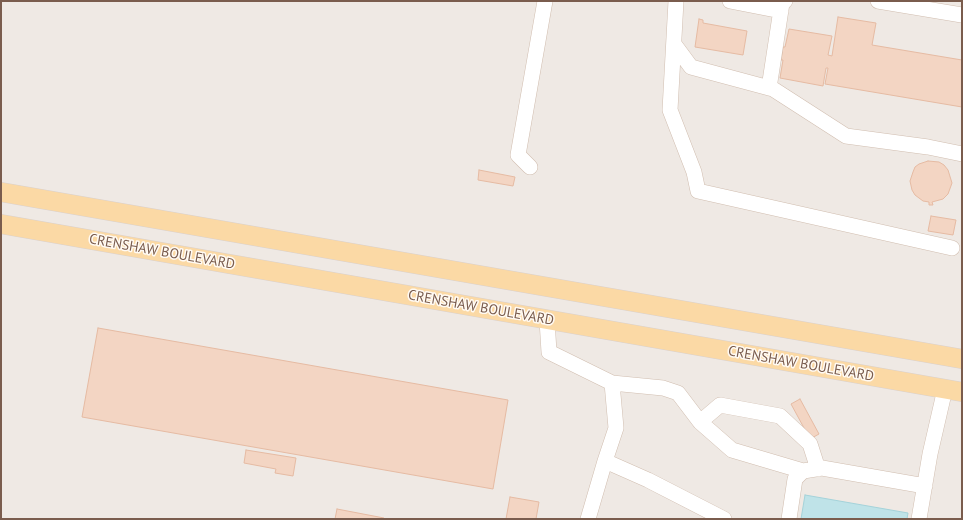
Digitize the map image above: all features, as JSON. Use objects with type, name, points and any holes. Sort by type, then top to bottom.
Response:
[{"type":"main road","points":[[1,192],[962,359]]},
{"type":"main road","name":"CRENSHAW BOULEVARD","points":[[1,224],[954,391]]},
{"type":"lane","points":[[530,167],[518,155],[545,1]]},
{"type":"lane","points":[[676,1],[670,110],[694,172],[698,191],[952,248]]},
{"type":"lane","points":[[730,1],[783,6],[769,88]]},
{"type":"lane","points":[[878,1],[962,15]]},
{"type":"lane","points":[[674,44],[691,67],[773,89],[846,136],[928,147],[962,154]]},
{"type":"lane","points":[[547,320],[549,352],[612,383],[663,388],[678,392],[700,422],[732,450],[810,470]]},
{"type":"lane","points":[[588,519],[616,428],[612,383]]},
{"type":"lane","points":[[919,519],[930,454],[954,391]]},
{"type":"lane","points":[[700,422],[720,405],[780,416],[810,444],[810,470]]},
{"type":"lane","points":[[605,461],[648,480],[724,519]]},
{"type":"lane","points":[[789,519],[795,478],[810,470],[822,468],[925,486]]},
{"type":"shaded area","points":[[1,1],[962,1],[962,519],[1,519]]},
{"type":"water","points":[[805,495],[908,513],[907,519],[801,519]]},
{"type":"building","points":[[838,17],[876,23],[872,45],[962,60],[962,107],[825,84],[828,68],[826,68],[823,86],[780,78],[783,60],[781,60],[783,47],[785,47],[789,29],[832,36],[828,55],[832,56]]},
{"type":"building","points":[[699,19],[703,20],[703,23],[747,31],[743,55],[695,47]]},
{"type":"building","points":[[928,161],[939,162],[944,165],[948,170],[952,183],[948,194],[943,199],[932,202],[933,205],[929,205],[929,202],[923,201],[915,195],[910,181],[915,167]]},
{"type":"building","points":[[479,170],[515,177],[513,186],[478,180]]},
{"type":"building","points":[[931,216],[956,220],[953,235],[928,231]]},
{"type":"building","points":[[98,328],[508,400],[493,489],[82,417]]},
{"type":"building","points":[[800,399],[819,434],[810,439],[791,404]]},
{"type":"building","points":[[246,450],[296,458],[293,476],[275,473],[276,469],[244,463]]},
{"type":"building","points":[[510,497],[539,502],[536,519],[506,519]]},
{"type":"building","points":[[337,509],[384,518],[335,519]]}]
